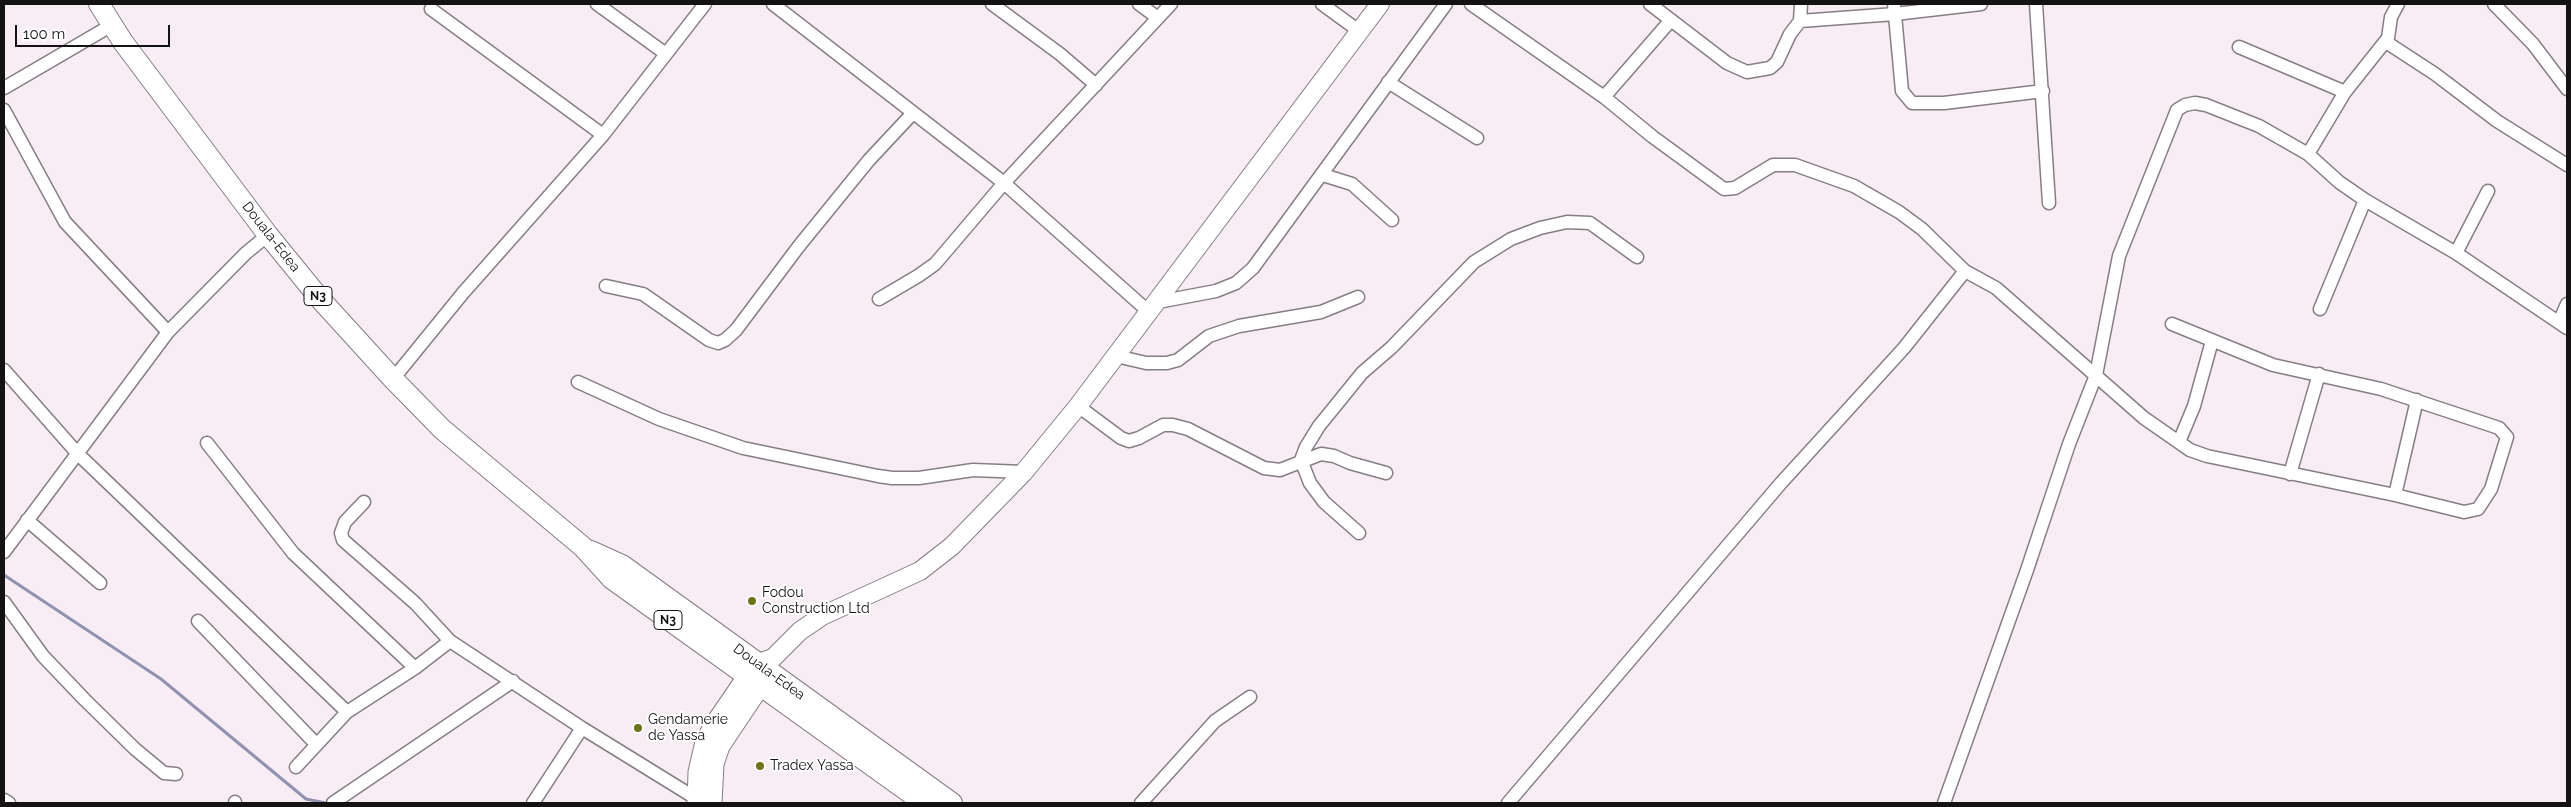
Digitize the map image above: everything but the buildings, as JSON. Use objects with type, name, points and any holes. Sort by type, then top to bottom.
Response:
[{"type":"highway","name":"Douala-Edea","points":[[99,4],[112,25],[268,235],[321,300],[393,379],[442,429],[582,547],[622,565],[761,671],[924,803]]},
{"type":"highway","name":"Douala-Edea","points":[[761,671],[952,803]]},
{"type":"main road","points":[[702,802],[720,746],[761,671],[800,631],[822,616],[920,571],[952,546],[1024,472],[1078,406],[1380,4]]},
{"type":"street","points":[[597,4],[666,54]]},
{"type":"street","points":[[393,379],[463,294],[603,135],[705,4]]},
{"type":"street","points":[[773,4],[1004,183],[1153,307],[1216,291],[1236,283],[1253,268],[1323,175],[1388,82],[1446,4]]},
{"type":"street","points":[[992,4],[1060,54],[1096,85]]},
{"type":"street","points":[[1139,4],[1158,18]]},
{"type":"street","points":[[879,299],[935,264],[1004,183],[1171,4]]},
{"type":"street","points":[[1322,4],[1359,31]]},
{"type":"street","points":[[1471,4],[1604,97],[1653,138],[1724,190],[1735,188],[1773,165],[1795,165],[1854,186],[1907,218],[1922,229],[1965,272],[1996,288],[2144,418],[2190,450],[2207,456],[2395,495],[2464,512],[2478,509],[2491,489],[2507,437],[2499,428],[2381,388],[2273,365],[2172,324]]},
{"type":"street","points":[[1650,4],[1727,63],[1747,72],[1770,68],[1777,62],[1790,34],[1800,21],[1800,4]]},
{"type":"street","points":[[1800,21],[1894,9],[1981,4]]},
{"type":"street","points":[[2036,4],[2049,203]]},
{"type":"street","points":[[2308,154],[2345,92],[2386,42],[2391,17],[2398,4]]},
{"type":"street","points":[[2494,4],[2533,44],[2567,89]]},
{"type":"street","points":[[431,9],[603,135]]},
{"type":"street","points":[[1894,9],[1902,91],[1912,103],[1944,103],[2043,92]]},
{"type":"street","points":[[1604,97],[1671,20]]},
{"type":"street","points":[[4,88],[112,25]]},
{"type":"street","points":[[2386,42],[2435,74],[2496,121],[2567,165]]},
{"type":"street","points":[[2239,47],[2345,92]]},
{"type":"street","points":[[1388,82],[1476,138]]},
{"type":"street","points":[[1944,803],[2027,570],[2068,444],[2096,375],[2119,256],[2177,110],[2185,105],[2195,103],[2206,105],[2259,126],[2308,154],[2339,182],[2364,200],[2456,253],[2563,325],[2567,304]]},
{"type":"street","points":[[4,110],[64,222],[168,332]]},
{"type":"street","points":[[606,286],[643,294],[709,340],[718,343],[725,340],[736,330],[799,246],[868,160],[914,113]]},
{"type":"street","points":[[1323,175],[1352,184],[1392,220]]},
{"type":"street","points":[[2456,253],[2488,191]]},
{"type":"street","points":[[2320,308],[2364,200]]},
{"type":"street","points":[[1359,533],[1324,502],[1310,483],[1301,460],[1319,426],[1362,373],[1392,347],[1474,262],[1511,239],[1540,228],[1567,222],[1590,223],[1637,256]]},
{"type":"street","points":[[4,552],[168,332],[246,253],[268,235]]},
{"type":"street","points":[[1508,803],[1781,483],[1904,348],[1965,272]]},
{"type":"street","points":[[1116,356],[1146,363],[1167,363],[1178,360],[1209,336],[1239,326],[1321,312],[1358,297]]},
{"type":"street","points":[[2179,442],[2194,406],[2212,341]]},
{"type":"street","points":[[4,370],[78,454],[347,712]]},
{"type":"street","points":[[2290,474],[2319,374]]},
{"type":"street","points":[[578,382],[659,419],[743,448],[878,476],[919,478],[973,470],[1024,472]]},
{"type":"street","points":[[2395,495],[2417,400]]},
{"type":"street","points":[[1078,406],[1120,438],[1129,441],[1139,438],[1163,425],[1173,425],[1188,429],[1264,468],[1280,470],[1301,460],[1321,454],[1334,456],[1350,463],[1386,473]]},
{"type":"street","points":[[207,443],[293,553],[415,668]]},
{"type":"street","points":[[364,502],[346,522],[341,533],[343,540],[415,603],[450,641],[582,728],[702,802]]},
{"type":"street","points":[[27,520],[100,583]]},
{"type":"street","points":[[4,602],[43,656],[85,700],[135,749],[164,772],[176,774]]},
{"type":"street","points":[[198,620],[316,744]]},
{"type":"street","points":[[296,767],[347,712],[415,668],[450,641]]},
{"type":"street","points":[[338,800],[513,681]]},
{"type":"street","points":[[1141,803],[1215,721],[1250,697]]},
{"type":"street","points":[[533,803],[582,728]]},
{"type":"street","points":[[4,800],[9,803]]},
{"type":"waterway","points":[[4,575],[161,679],[306,799],[326,803]]},
{"type":"place","name":"Fodou Construction Ltd","points":[[752,601]]},
{"type":"place","name":"Gendamerie de Yassa","points":[[638,728]]},
{"type":"place","name":"Tradex Yassa","points":[[760,766]]}]
